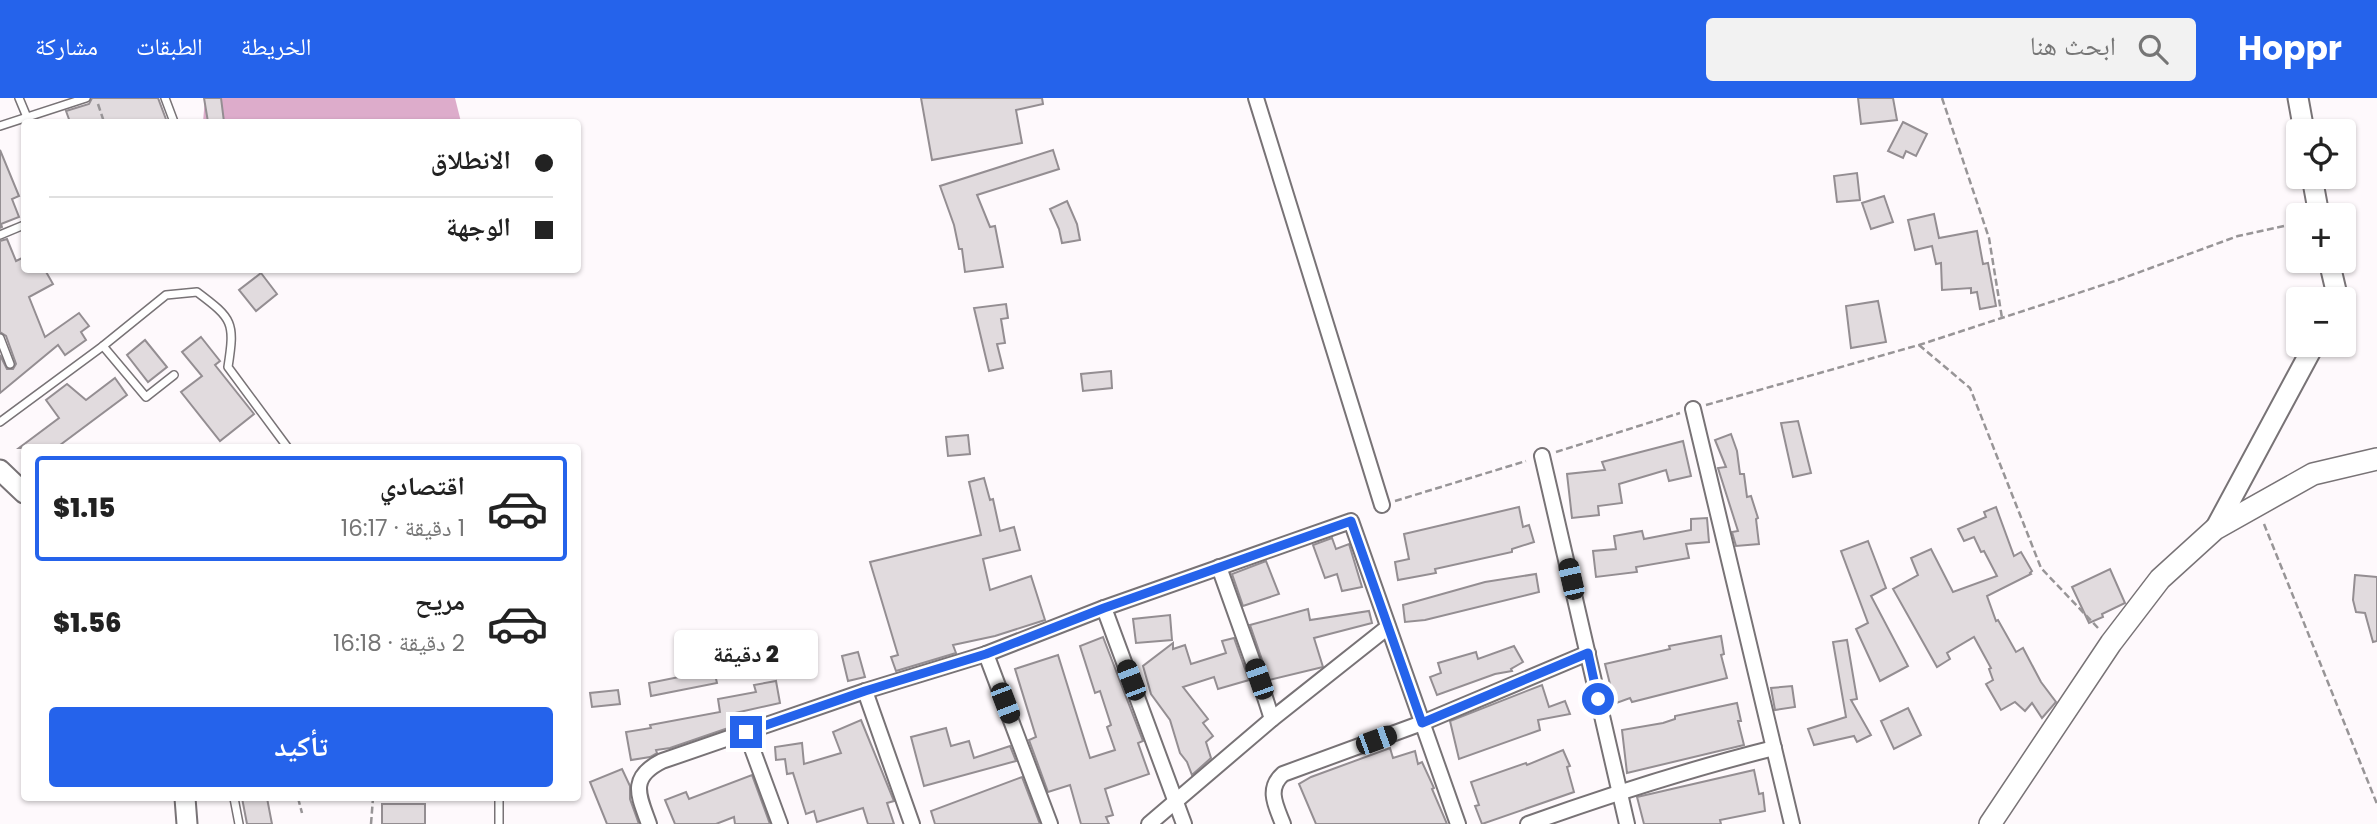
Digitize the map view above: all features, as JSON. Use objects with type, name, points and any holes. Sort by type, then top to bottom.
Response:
[{"type":"main road","points":[[1990,824],[2111,643],[2160,579],[2215,529],[2314,474],[2377,459]]},
{"type":"street","points":[[1255,98],[1382,505]]},
{"type":"street","points":[[2298,98],[2302,119]]},
{"type":"street","points":[[2215,529],[2308,357]]},
{"type":"street","points":[[1692,409],[1792,824]]},
{"type":"street","points":[[1542,456],[1627,824]]},
{"type":"street","points":[[0,470],[21,490]]},
{"type":"street","points":[[649,824],[638,795],[639,783],[652,765],[865,691],[986,654],[1104,608],[1351,521],[1458,824]]},
{"type":"street","points":[[1219,567],[1272,719]]},
{"type":"street","points":[[1104,608],[1184,824]]},
{"type":"street","points":[[1149,824],[1272,719],[1388,627]]},
{"type":"street","points":[[1283,824],[1273,794],[1275,783],[1283,774],[1422,723],[1588,653]]},
{"type":"street","points":[[986,654],[1051,824]]},
{"type":"street","points":[[865,691],[912,824]]},
{"type":"street","points":[[746,732],[780,824]]},
{"type":"street","points":[[1528,824],[1709,764],[1774,748]]},
{"type":"street","points":[[184,801],[187,824]]},
{"type":"lane","points":[[19,98],[28,119]]},
{"type":"lane","points":[[31,119],[86,98]]},
{"type":"lane","points":[[166,98],[173,119]]},
{"type":"lane","points":[[0,126],[21,122]]},
{"type":"lane","points":[[0,235],[21,226]]},
{"type":"lane","points":[[0,422],[103,346],[166,295],[197,292],[222,311],[233,335],[228,367],[285,444]]},
{"type":"lane","points":[[0,338],[10,364]]},
{"type":"lane","points":[[103,346],[146,397],[174,375]]},
{"type":"lane","points":[[235,801],[239,824]]},
{"type":"lane","points":[[499,801],[499,824]]},
{"type":"path","points":[[95,98],[103,119]]},
{"type":"path","points":[[1942,98],[1989,238],[2002,318]]},
{"type":"path","points":[[1382,505],[1692,409],[1919,345],[2118,281],[2238,236],[2286,226]]},
{"type":"path","points":[[1919,345],[1970,388],[2041,568],[2111,643]]},
{"type":"path","points":[[2257,506],[2377,803]]},
{"type":"path","points":[[299,801],[302,813]]},
{"type":"path","points":[[371,824],[373,801]]},
{"type":"shaded area","points":[[205,98],[455,98],[460,119],[203,119]]},
{"type":"building","points":[[92,98],[158,98],[166,119],[69,119],[66,111],[89,104]]},
{"type":"building","points":[[204,98],[221,98],[224,119],[208,119]]},
{"type":"building","points":[[921,98],[1042,98],[1043,104],[1016,110],[1022,143],[932,160]]},
{"type":"building","points":[[1858,98],[1893,98],[1897,120],[1861,124]]},
{"type":"building","points":[[1903,122],[1927,134],[1916,156],[1906,151],[1903,158],[1888,151]]},
{"type":"building","points":[[0,150],[19,196],[12,199],[19,217],[1,224],[0,228]]},
{"type":"building","points":[[1053,150],[1059,169],[977,195],[990,227],[995,226],[1003,267],[965,272],[962,249],[959,249],[954,225],[940,186]]},
{"type":"building","points":[[1857,173],[1860,200],[1837,202],[1834,176]]},
{"type":"building","points":[[1884,196],[1893,222],[1871,229],[1862,203]]},
{"type":"building","points":[[1067,201],[1077,224],[1080,240],[1062,243],[1050,209]]},
{"type":"building","points":[[1934,214],[1939,238],[1977,231],[1983,264],[1988,263],[1996,306],[1980,309],[1977,292],[1971,293],[1971,288],[1942,290],[1941,263],[1936,264],[1932,246],[1915,250],[1908,220]]},
{"type":"building","points":[[7,239],[16,261],[21,258],[21,273],[47,273],[53,284],[29,297],[45,337],[79,313],[89,326],[81,332],[86,340],[65,355],[58,345],[0,393],[0,355],[7,369],[13,369],[16,364],[6,336],[0,332],[0,241]]},
{"type":"building","points":[[261,273],[277,294],[256,311],[239,290]]},
{"type":"building","points":[[1878,301],[1886,342],[1851,348],[1846,306]]},
{"type":"building","points":[[1006,304],[1008,318],[1001,319],[1005,343],[997,344],[1003,368],[989,371],[974,308]]},
{"type":"building","points":[[201,337],[220,361],[215,365],[254,414],[220,441],[181,392],[202,376],[182,352]]},
{"type":"building","points":[[145,340],[167,367],[148,382],[127,355]]},
{"type":"building","points":[[1111,371],[1112,388],[1083,391],[1081,374]]},
{"type":"building","points":[[115,378],[127,395],[61,444],[24,444],[59,418],[46,400],[67,384],[86,400]]},
{"type":"building","points":[[1798,421],[1811,473],[1793,477],[1781,423]]},
{"type":"building","points":[[1731,434],[1737,451],[1740,474],[1744,474],[1747,497],[1751,496],[1758,518],[1759,544],[1736,546],[1732,532],[1738,531],[1718,468],[1726,467],[1715,440]]},
{"type":"building","points":[[968,435],[970,454],[948,456],[946,437]]},
{"type":"building","points":[[1683,441],[1691,476],[1669,481],[1666,470],[1619,484],[1622,503],[1598,506],[1599,515],[1572,518],[1567,474],[1605,470],[1602,462]]},
{"type":"building","points":[[984,478],[990,500],[993,499],[1000,531],[1014,527],[1020,550],[983,559],[990,590],[1031,576],[1045,620],[995,636],[953,645],[956,653],[896,671],[891,657],[898,655],[870,562],[981,535],[969,482]]},
{"type":"building","points":[[1519,507],[1523,527],[1529,525],[1534,542],[1512,549],[1512,552],[1435,569],[1436,573],[1398,580],[1395,562],[1409,559],[1404,534]]},
{"type":"building","points":[[1996,507],[2014,556],[2021,552],[2032,571],[2031,574],[1987,596],[1996,621],[1998,620],[2016,652],[2023,648],[2041,682],[2056,702],[2042,718],[2032,703],[2025,711],[2015,702],[2001,710],[1986,684],[1993,680],[1989,669],[1991,668],[1974,637],[1947,653],[1950,659],[1937,667],[1893,589],[1918,575],[1911,558],[1931,549],[1953,592],[1997,576],[1974,537],[1964,541],[1958,529],[1986,517],[1984,512]]},
{"type":"building","points":[[1707,518],[1709,542],[1686,544],[1689,558],[1636,567],[1637,572],[1596,577],[1593,551],[1616,549],[1614,536],[1642,531],[1644,539],[1691,530],[1691,519]]},
{"type":"building","points":[[1332,538],[1336,549],[1349,544],[1362,587],[1342,591],[1337,574],[1325,578],[1313,545]]},
{"type":"building","points":[[1868,541],[1886,588],[1871,596],[1908,666],[1880,681],[1856,629],[1868,623],[1841,551]]},
{"type":"building","points":[[1266,561],[1279,594],[1243,606],[1232,574]]},
{"type":"building","points":[[2110,569],[2125,603],[2089,623],[2072,587]]},
{"type":"building","points":[[1536,574],[1539,592],[1425,620],[1405,622],[1403,605],[1485,582]]},
{"type":"building","points":[[2355,575],[2377,577],[2377,641],[2373,642],[2365,613],[2356,612],[2353,600]]},
{"type":"building","points":[[1308,609],[1310,620],[1369,611],[1372,623],[1314,638],[1323,667],[1269,680],[1250,625]]},
{"type":"building","points":[[1170,615],[1172,640],[1136,643],[1133,619]]},
{"type":"building","points":[[1721,636],[1724,654],[1721,655],[1727,678],[1632,702],[1630,698],[1611,705],[1607,689],[1611,688],[1605,664],[1670,649],[1669,646]]},
{"type":"building","points":[[1103,637],[1143,741],[1138,743],[1149,774],[1105,789],[1113,815],[1106,817],[1109,824],[1081,824],[1070,785],[1048,792],[1029,740],[1036,737],[1015,669],[1058,655],[1090,758],[1115,750],[1107,727],[1111,725],[1100,691],[1095,693],[1080,646]]},
{"type":"building","points":[[1234,638],[1249,680],[1218,689],[1214,677],[1183,687],[1208,719],[1203,723],[1213,736],[1206,742],[1211,758],[1192,775],[1180,753],[1170,720],[1151,694],[1143,666],[1173,643],[1173,649],[1185,645],[1191,664],[1226,653],[1222,641]]},
{"type":"building","points":[[1847,640],[1857,699],[1851,700],[1871,735],[1857,742],[1854,736],[1814,745],[1808,729],[1846,717],[1833,642]]},
{"type":"building","points":[[1514,646],[1523,662],[1511,669],[1512,671],[1495,674],[1437,695],[1430,677],[1441,673],[1438,663],[1476,652],[1478,659]]},
{"type":"building","points":[[810,648],[813,661],[769,670],[766,657]]},
{"type":"building","points":[[858,652],[865,677],[848,681],[842,656]]},
{"type":"building","points":[[714,670],[717,683],[651,696],[649,683]]},
{"type":"building","points":[[776,681],[780,703],[735,713],[737,725],[670,748],[656,750],[657,753],[650,757],[631,760],[626,732],[720,712],[718,699],[756,692],[754,685]]},
{"type":"building","points":[[1542,685],[1549,707],[1565,701],[1570,714],[1538,720],[1540,730],[1459,759],[1450,721]]},
{"type":"building","points":[[1792,686],[1795,707],[1775,710],[1771,688]]},
{"type":"building","points":[[618,690],[620,704],[592,707],[590,693]]},
{"type":"building","points":[[1737,703],[1744,745],[1627,773],[1622,730],[1663,723],[1675,719],[1675,716]]},
{"type":"building","points":[[1908,708],[1921,735],[1894,749],[1881,721]]},
{"type":"building","points":[[861,720],[894,801],[887,803],[894,824],[868,824],[863,808],[817,822],[814,811],[806,814],[793,773],[787,774],[785,759],[776,760],[775,747],[802,743],[804,764],[841,753],[833,732]]},
{"type":"building","points":[[946,728],[951,746],[969,741],[974,758],[1010,746],[1016,761],[924,786],[911,737]]},
{"type":"building","points":[[1390,748],[1393,758],[1415,751],[1418,764],[1422,762],[1434,788],[1432,789],[1447,824],[1316,824],[1299,784]]},
{"type":"building","points":[[1563,750],[1570,766],[1567,767],[1574,792],[1482,824],[1475,806],[1479,805],[1471,782],[1526,763],[1527,765]]},
{"type":"building","points":[[622,769],[630,786],[630,799],[639,824],[607,824],[590,782]]},
{"type":"building","points":[[1754,770],[1759,794],[1763,793],[1765,811],[1720,820],[1721,824],[1644,824],[1637,797]]},
{"type":"building","points":[[752,775],[770,824],[735,824],[734,817],[716,824],[675,824],[665,800],[686,792],[689,799]]},
{"type":"building","points":[[1022,777],[1040,824],[935,824],[931,811]]},
{"type":"building","points":[[243,801],[268,801],[272,824],[247,824]]},
{"type":"building","points":[[382,804],[425,804],[425,824],[382,824]]},
{"type":"route","points":[[746,732],[865,691],[986,654],[1104,608],[1351,521],[1422,723],[1588,653],[1598,699]]}]
